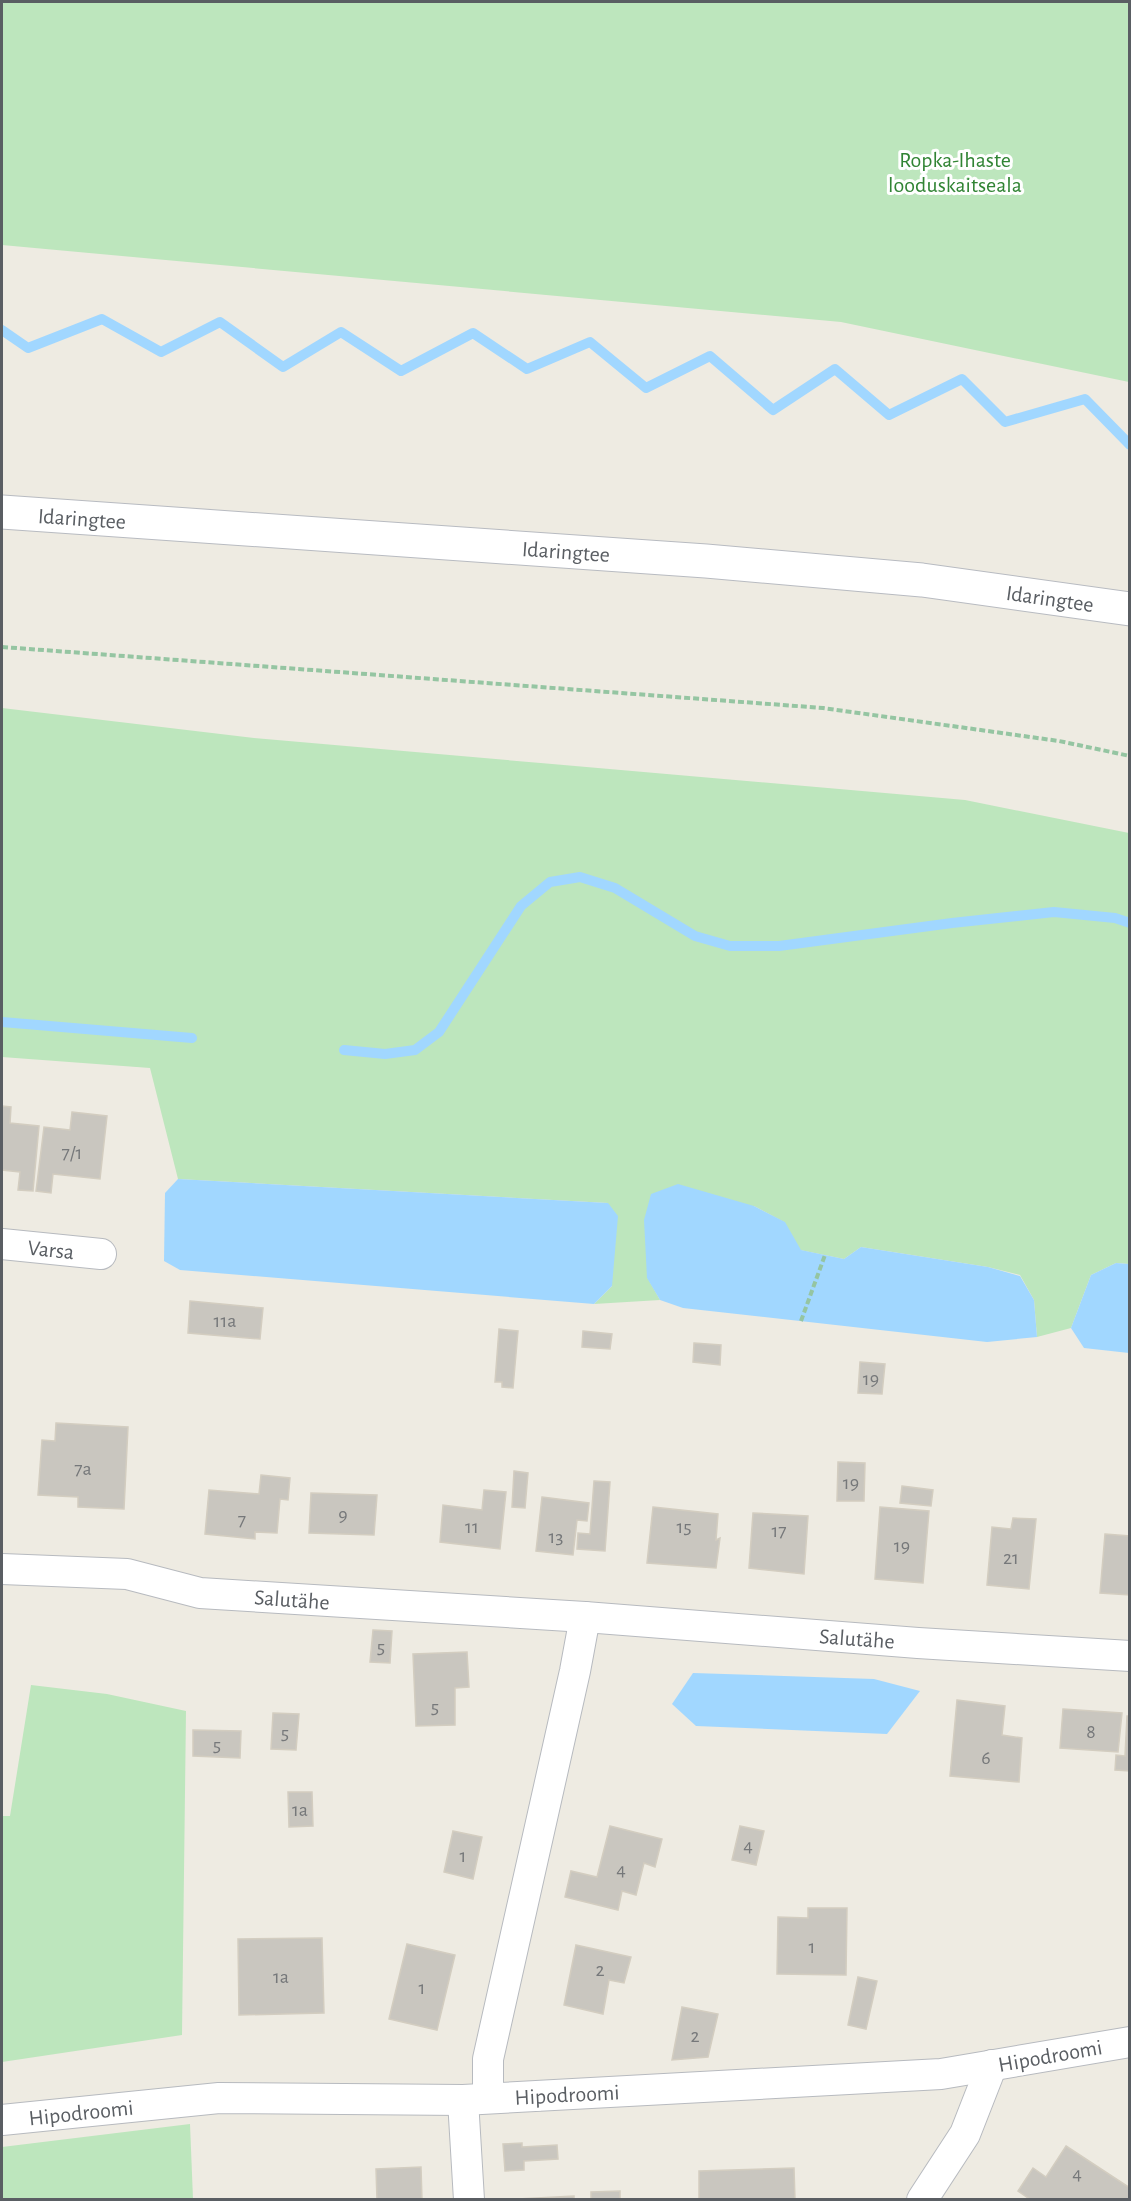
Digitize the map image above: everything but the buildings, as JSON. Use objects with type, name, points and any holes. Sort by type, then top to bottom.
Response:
[{"type":"main road","name":"Idaringtee","points":[[2,512],[706,561],[922,580],[1130,609]]},
{"type":"street","name":"Varsa","points":[[2,1244],[101,1254]]},
{"type":"street","name":"Salutähe","points":[[2,1569],[127,1574],[200,1593],[585,1617],[918,1643],[1130,1656]]},
{"type":"street","points":[[469,2199],[475,2099],[488,2059],[575,1671],[585,1617]]},
{"type":"street","name":"Hipodroomi","points":[[2,2120],[219,2098],[475,2099],[941,2074],[1130,2042]]},
{"type":"street","points":[[922,2199],[965,2134],[992,2065]]},
{"type":"path","points":[[2,647],[823,708],[1059,741],[1130,756]]},
{"type":"path","points":[[801,1322],[825,1255]]},
{"type":"green space","name":"Ropka-Ihaste looduskaitseala","points":[[2,2],[1129,2],[1129,382],[841,322],[2,245]]},
{"type":"green space","points":[[2,708],[254,738],[965,800],[1129,833],[1129,1264],[1116,1263],[1091,1275],[1071,1328],[1037,1337],[1034,1300],[1020,1275],[988,1267],[861,1247],[844,1259],[800,1250],[784,1222],[754,1206],[647,1277],[660,1300],[594,1304],[612,1286],[608,1203],[178,1179],[150,1068],[2,1057]]},
{"type":"green space","points":[[31,1685],[107,1694],[186,1711],[182,2035],[2,2062],[2,1816],[10,1816]]},
{"type":"green space","points":[[190,2124],[193,2199],[2,2199],[2,2147]]},
{"type":"water","points":[[178,1179],[608,1203],[618,1216],[612,1286],[594,1304],[180,1270],[164,1261],[165,1193]]},
{"type":"water","points":[[678,1184],[754,1206],[785,1222],[801,1250],[844,1259],[861,1247],[988,1267],[1020,1276],[1034,1300],[1037,1337],[987,1342],[683,1308],[660,1300],[647,1278],[644,1220],[651,1194]]},
{"type":"water","points":[[1116,1263],[1129,1264],[1129,1353],[1084,1348],[1071,1328],[1091,1275]]},
{"type":"water","points":[[693,1673],[874,1679],[920,1691],[887,1734],[696,1726],[672,1704]]},
{"type":"waterway","points":[[2,330],[28,348],[102,319],[161,352],[220,322],[283,367],[341,332],[401,371],[473,333],[527,369],[590,342],[646,388],[710,356],[773,410],[835,369],[889,415],[962,379],[1005,422],[1085,399],[1130,445]]},
{"type":"waterway","points":[[344,1050],[385,1054],[415,1050],[439,1032],[521,906],[550,882],[580,877],[615,888],[695,936],[730,946],[779,946],[1054,912],[1115,918],[1130,923]]},
{"type":"waterway","points":[[2,1022],[192,1038]]}]
